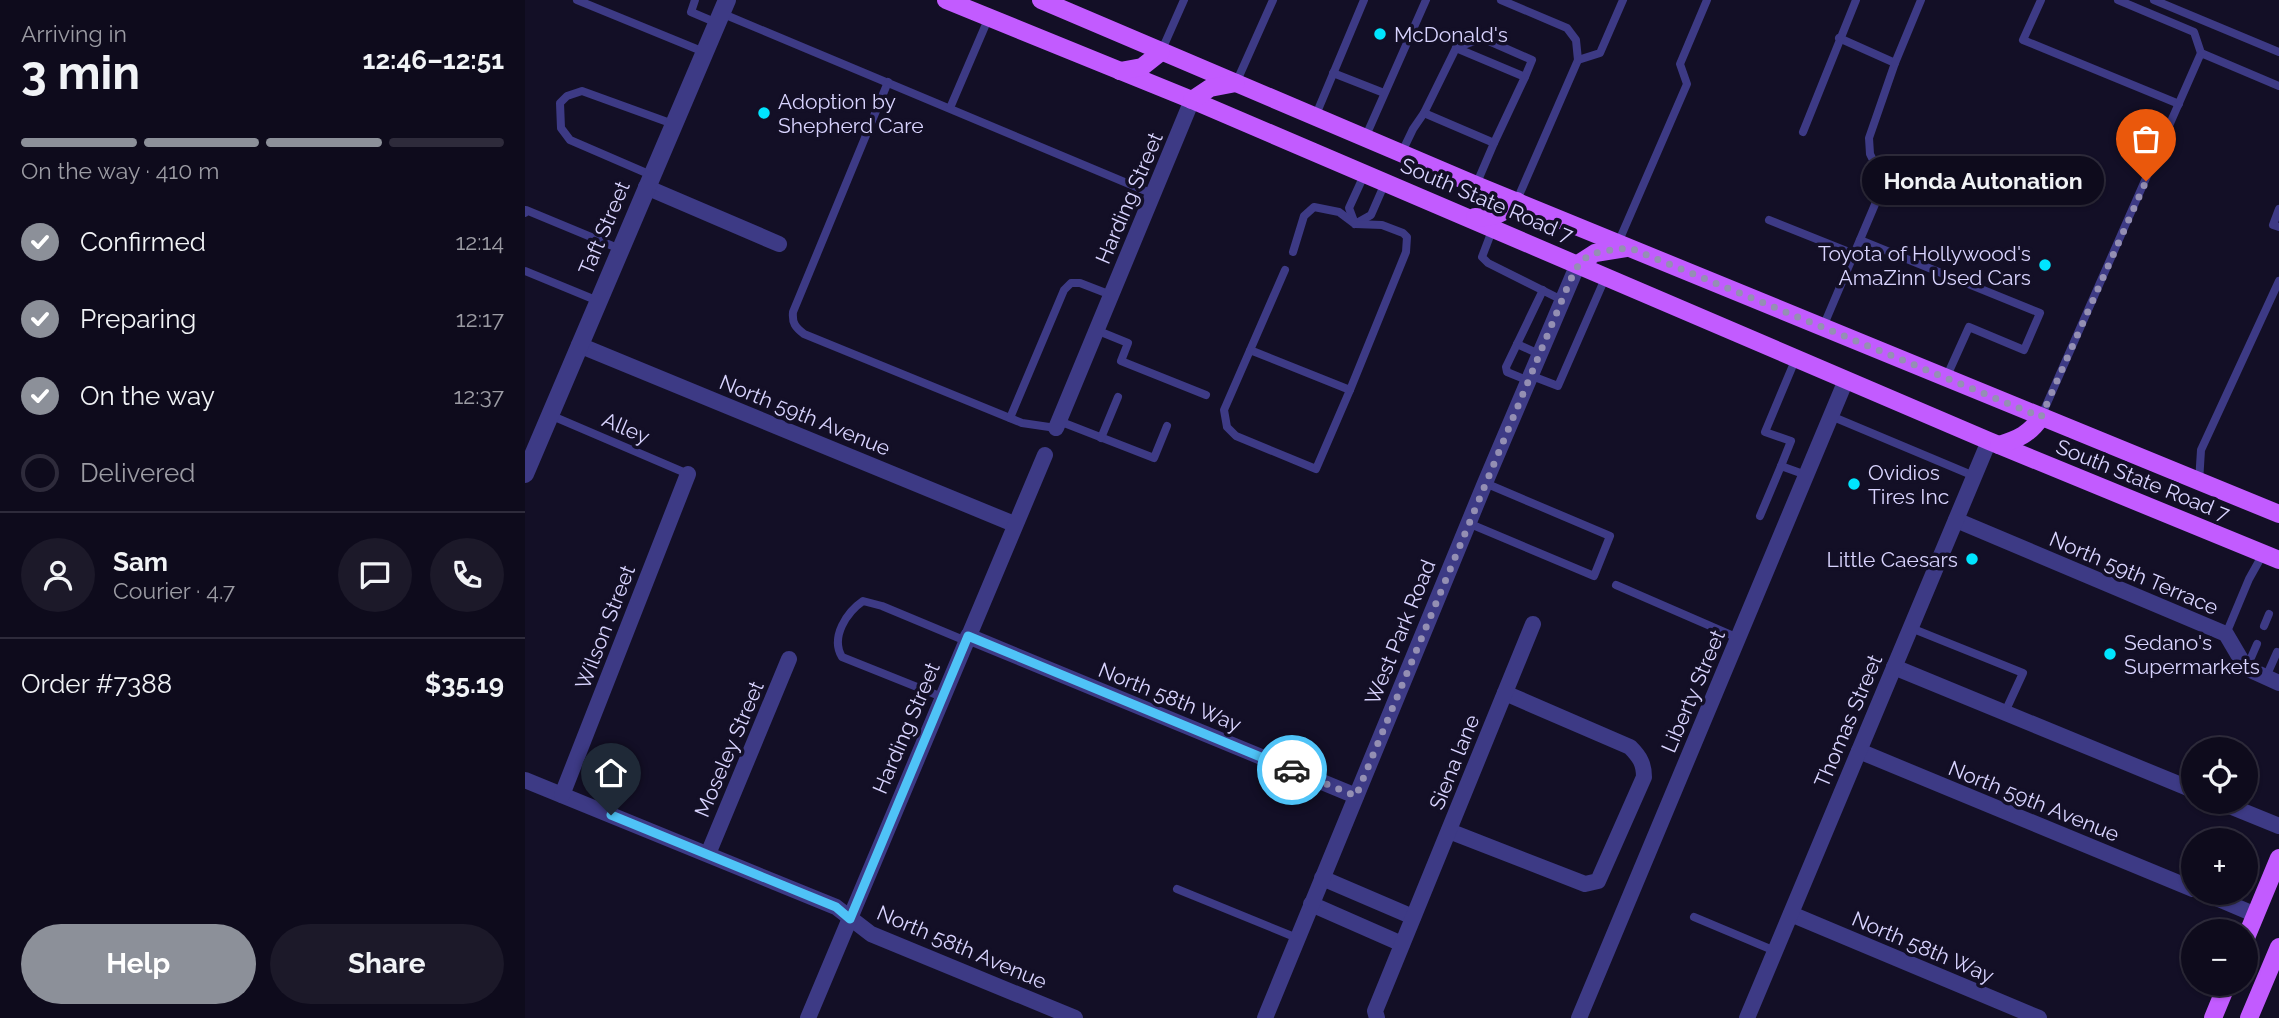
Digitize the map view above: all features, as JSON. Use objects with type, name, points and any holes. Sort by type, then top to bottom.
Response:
[{"type":"main road","name":"South State Road 7","points":[[946,0],[1192,100],[1994,443],[2271,557]]},
{"type":"main road","name":"South State Road 7","points":[[1041,0],[1401,154],[2279,514]]},
{"type":"main road","points":[[1120,71],[1142,66],[1161,52]]},
{"type":"main road","points":[[1192,100],[1210,88],[1236,83]]},
{"type":"main road","points":[[1468,217],[1497,216],[1506,212],[1517,201]]},
{"type":"main road","points":[[1578,264],[1595,253],[1624,245]]},
{"type":"main road","points":[[1994,443],[2023,437],[2041,417]]},
{"type":"main road","points":[[2254,919],[2279,858]]},
{"type":"main road","points":[[2249,1018],[2279,947]]},
{"type":"main road","points":[[2213,1018],[2222,996]]},
{"type":"street","name":"Taft Street","points":[[525,474],[722,12]]},
{"type":"street","name":"Harding Street","points":[[1058,424],[1192,100]]},
{"type":"street","points":[[649,181],[779,244]]},
{"type":"street","name":"West Park Road","points":[[1265,1018],[1468,523],[1578,264]]},
{"type":"street","name":"North 59th Avenue","points":[[579,345],[1014,524]]},
{"type":"street","name":"Liberty Street","points":[[1579,1018],[1846,380]]},
{"type":"street","name":"Thomas Street","points":[[1747,1018],[1974,476],[1994,443]]},
{"type":"street","name":"Harding Street","points":[[808,1018],[1045,455]]},
{"type":"street","name":"Wilson Street","points":[[562,795],[688,474]]},
{"type":"street","name":"North 59th Terrace","points":[[1956,520],[2226,634],[2246,668]]},
{"type":"street","name":"Siena lane","points":[[1377,1018],[1375,1011],[1533,624]]},
{"type":"street","name":"North 58th Way","points":[[967,638],[1356,796]]},
{"type":"street","name":"Moseley Street","points":[[708,854],[789,659]]},
{"type":"street","points":[[1894,667],[2181,785]]},
{"type":"street","points":[[2246,668],[2273,680]]},
{"type":"street","points":[[1449,831],[1585,884],[1598,881],[1644,777],[1644,766],[1630,747],[1504,694]]},
{"type":"street","name":"North 59th Avenue","points":[[1859,751],[2181,884]]},
{"type":"street","name":"North 58th Avenue","points":[[525,780],[836,907],[871,934],[1075,1018]]},
{"type":"street","points":[[2250,814],[2279,826]]},
{"type":"street","points":[[1322,878],[1413,917]]},
{"type":"street","points":[[1311,904],[1402,944]]},
{"type":"street","points":[[2233,905],[2256,915]]},
{"type":"street","name":"North 58th Way","points":[[1791,914],[2039,1018]]},
{"type":"lane","points":[[577,0],[705,52]]},
{"type":"lane","points":[[695,0],[691,12],[722,12],[1153,194]]},
{"type":"lane","points":[[1161,52],[1184,0]]},
{"type":"lane","points":[[1236,83],[1273,0]]},
{"type":"lane","points":[[1315,117],[1364,0]]},
{"type":"lane","points":[[1365,138],[1426,0]]},
{"type":"lane","points":[[1501,0],[1566,27],[1576,40],[1578,60],[1517,201]]},
{"type":"lane","points":[[1578,60],[1600,53],[1623,0]]},
{"type":"lane","points":[[1624,245],[1686,84],[1680,64],[1707,0]]},
{"type":"lane","points":[[1803,132],[1856,0]]},
{"type":"lane","points":[[1823,327],[1876,202],[1880,174],[1870,154],[1870,138],[1895,63],[1921,0]]},
{"type":"lane","points":[[2041,0],[2023,40],[2179,104]]},
{"type":"lane","points":[[2041,417],[2201,53],[2194,32],[2118,0]]},
{"type":"lane","points":[[2154,0],[2279,52]]},
{"type":"lane","points":[[950,108],[989,17]]},
{"type":"lane","points":[[1401,154],[1456,48],[1482,38],[1532,60],[1476,184]]},
{"type":"lane","points":[[1839,38],[1895,63]]},
{"type":"lane","points":[[1456,48],[1525,77]]},
{"type":"lane","points":[[2201,53],[2279,86]]},
{"type":"lane","points":[[1333,73],[1384,93]]},
{"type":"lane","points":[[888,82],[793,312],[792,320],[796,328],[804,334],[1010,418],[1033,426],[1058,424],[1154,458],[1167,426]]},
{"type":"lane","points":[[649,181],[570,140],[561,128],[559,103],[567,96],[582,91],[673,124]]},
{"type":"lane","points":[[1424,113],[1494,143]]},
{"type":"lane","points":[[1355,224],[1349,208],[1365,173]]},
{"type":"lane","points":[[1355,224],[1371,215],[1385,182]]},
{"type":"lane","points":[[1285,270],[1224,410],[1227,427],[1236,436],[1316,469],[1408,243],[1403,233],[1382,225],[1355,224],[1339,212],[1314,207],[1304,216],[1293,252]]},
{"type":"lane","points":[[2279,209],[2273,225],[2279,227]]},
{"type":"lane","points":[[525,214],[526,210],[620,249]]},
{"type":"lane","points":[[1769,220],[1854,254]]},
{"type":"lane","points":[[1493,228],[1482,257],[1562,300]]},
{"type":"lane","points":[[1860,240],[2040,313],[2024,350],[1969,327],[1946,378]]},
{"type":"lane","points":[[525,271],[598,301]]},
{"type":"lane","points":[[1543,290],[1506,367],[1507,372],[1558,386],[1606,276]]},
{"type":"lane","points":[[2199,482],[2201,450],[2279,281]]},
{"type":"lane","points":[[1010,418],[1064,290],[1071,283],[1080,283],[1111,295]]},
{"type":"lane","points":[[1097,330],[1128,343],[1121,361],[1206,395]]},
{"type":"lane","points":[[1517,344],[1541,355]]},
{"type":"lane","points":[[1250,350],[1350,390]]},
{"type":"lane","points":[[1760,516],[1791,441],[1765,432],[1796,358]]},
{"type":"lane","points":[[1101,438],[1118,397]]},
{"type":"lane","name":"Alley","points":[[550,415],[688,474]]},
{"type":"lane","points":[[1831,416],[1974,476]]},
{"type":"lane","points":[[1781,466],[1806,475]]},
{"type":"lane","points":[[1468,523],[1594,576],[1610,536],[1485,483]]},
{"type":"lane","points":[[2226,634],[2249,579],[2271,557]]},
{"type":"lane","points":[[1616,585],[1738,638]]},
{"type":"lane","points":[[942,697],[842,657],[838,650],[842,626],[851,610],[863,601],[967,638]]},
{"type":"lane","points":[[2264,626],[2269,614]]},
{"type":"lane","points":[[1911,628],[2023,673],[2005,712]]},
{"type":"lane","points":[[2246,668],[2257,644]]},
{"type":"lane","points":[[2273,680],[2277,652]]},
{"type":"lane","points":[[1177,889],[1297,938]]},
{"type":"lane","points":[[1693,917],[1775,951]]},
{"type":"way so far","points":[[1292,770],[1356,796],[1562,300],[1578,264],[1586,257],[1605,250],[1630,248],[2041,417],[2146,181]]},
{"type":"place","name":"McDonald's","points":[[1380,34]]},
{"type":"place","name":"Adoption by Shepherd Care","points":[[764,113]]},
{"type":"place","name":"Honda Autonation","points":[[2146,181]]},
{"type":"place","name":"Toyota of Hollywood's AmaZinn Used Cars","points":[[2045,265]]},
{"type":"place","name":"Ovidios Tires Inc","points":[[1854,484]]},
{"type":"place","name":"Little Caesars","points":[[1972,559]]},
{"type":"place","name":"Sedano's Supermarkets","points":[[2110,654]]},
{"type":"route","points":[[611,815],[836,907],[850,919],[968,636],[1292,770]]}]
